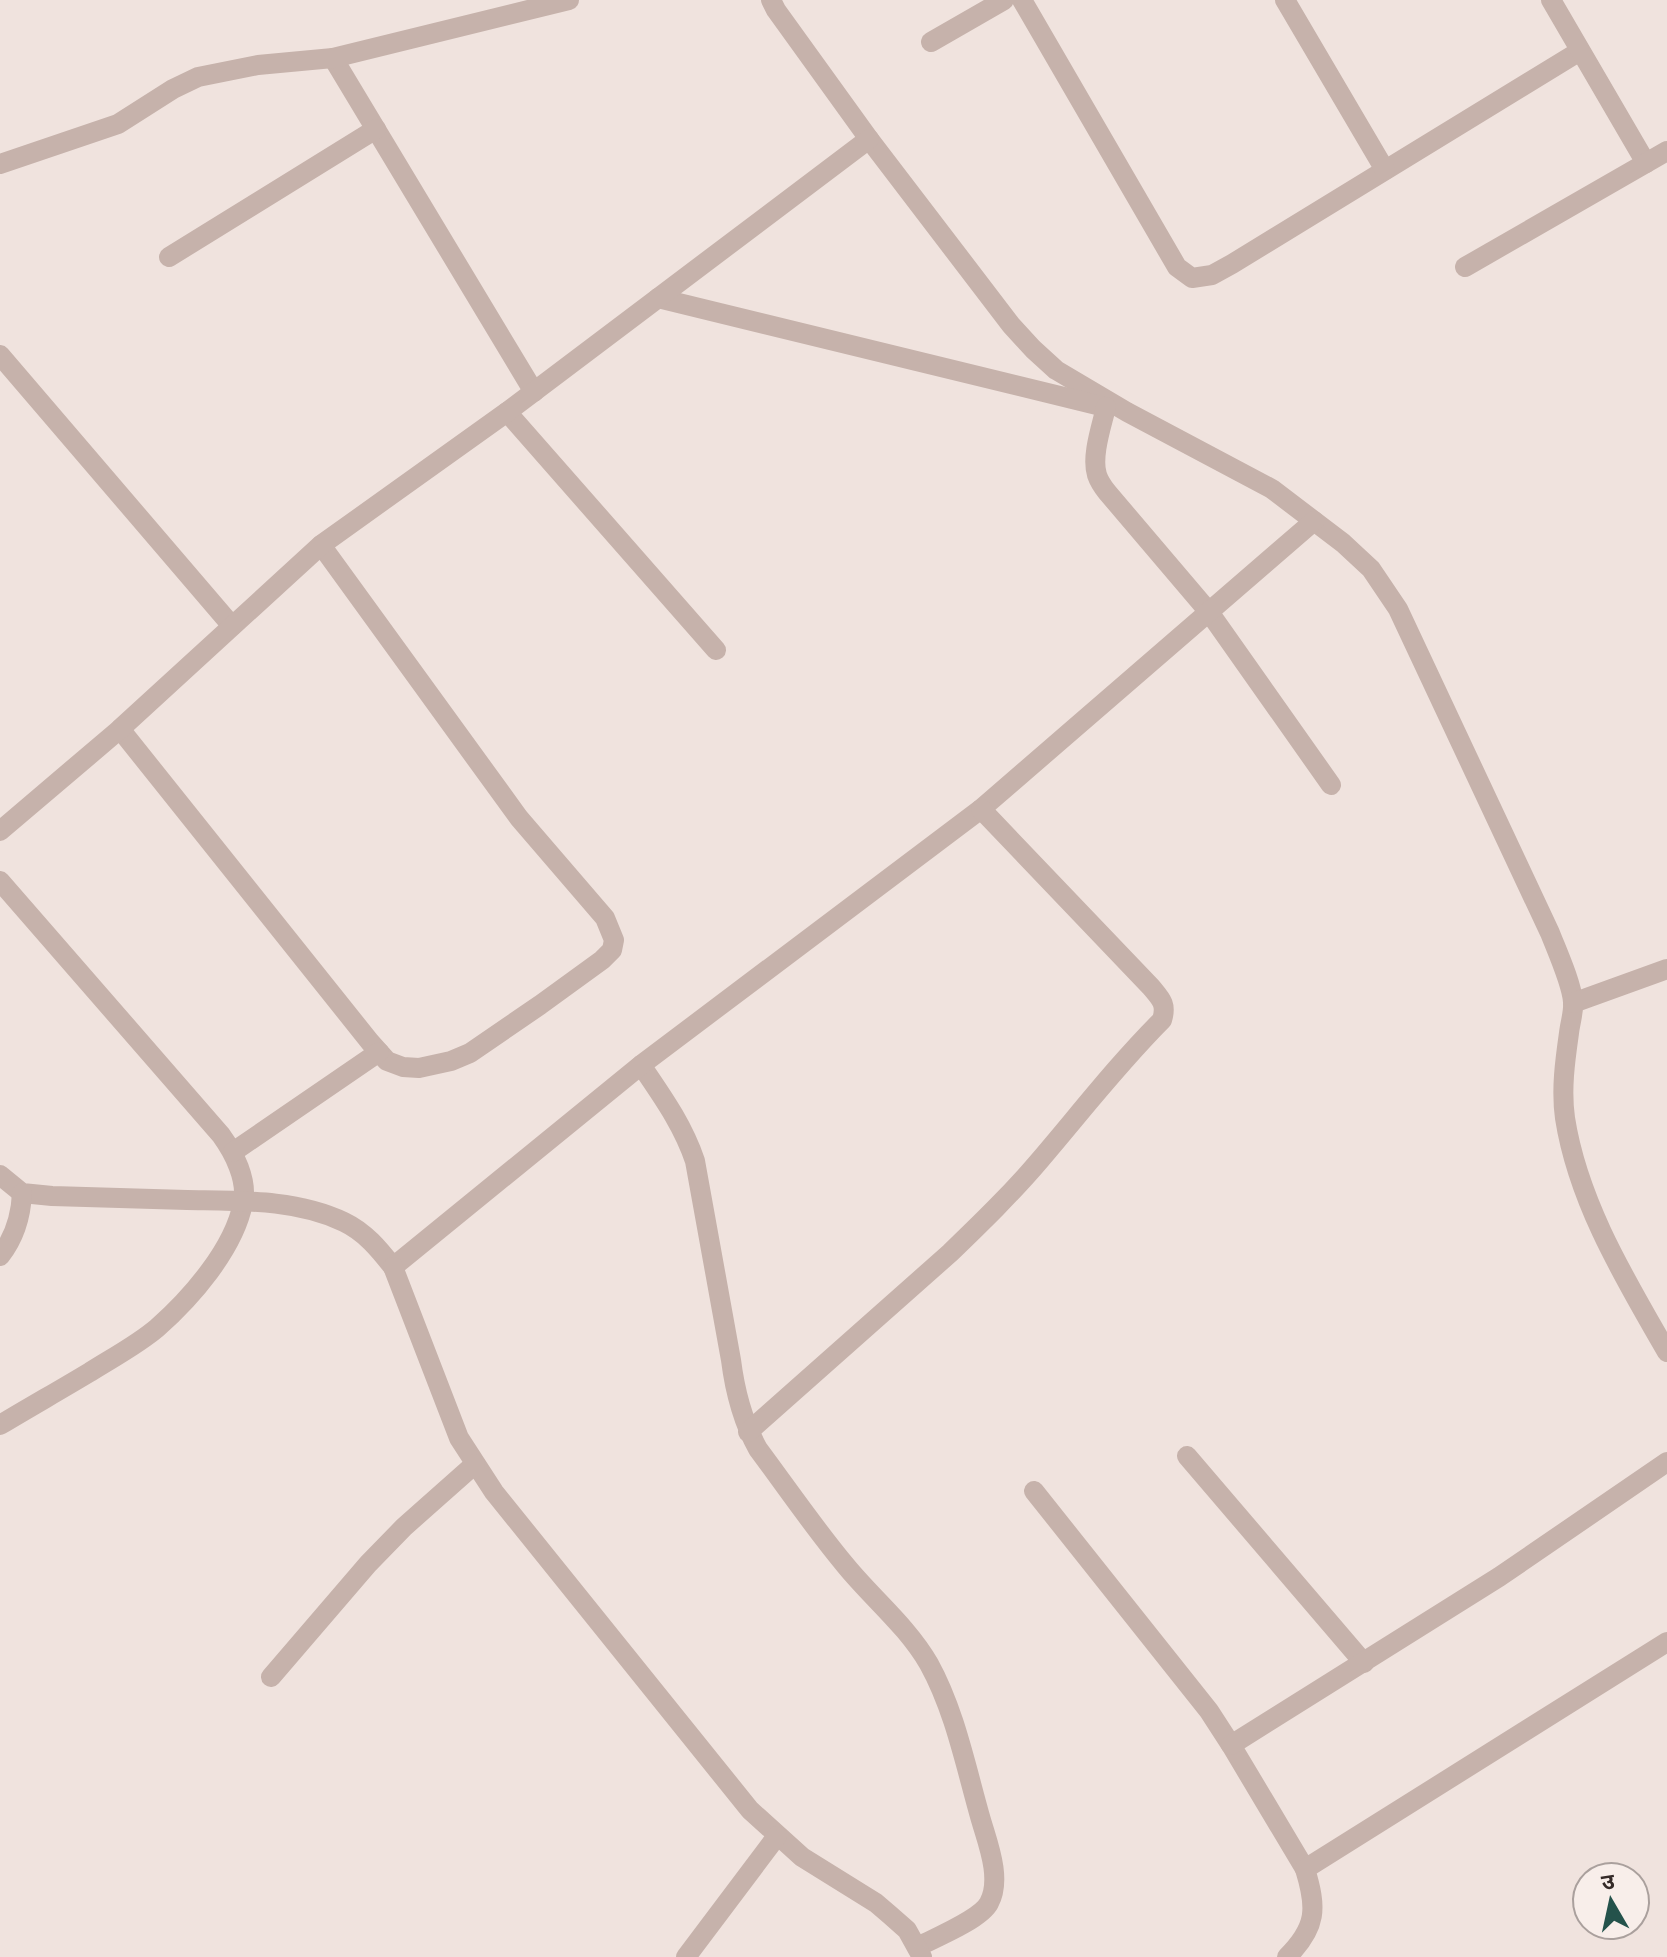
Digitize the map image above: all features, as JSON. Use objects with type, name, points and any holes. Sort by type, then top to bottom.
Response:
[{"type":"street","points":[[0,164],[118,124],[198,77],[258,65],[333,58],[569,0]]},
{"type":"street","points":[[771,0],[869,139],[1011,325],[1033,349],[1056,370],[1127,412],[1272,489],[1343,543],[1371,569],[1398,609],[1550,933],[1563,968],[1573,1003],[1564,1070],[1564,1115],[1572,1155],[1593,1213],[1612,1253],[1667,1352]]},
{"type":"street","points":[[931,42],[1004,0]]},
{"type":"street","points":[[1022,0],[1177,267],[1192,278],[1212,275],[1580,51]]},
{"type":"street","points":[[1285,0],[1385,170]]},
{"type":"street","points":[[1551,0],[1646,163]]},
{"type":"street","points":[[333,58],[534,392]]},
{"type":"street","points":[[169,257],[376,129]]},
{"type":"street","points":[[0,831],[120,729],[321,545],[534,392],[869,139]]},
{"type":"street","points":[[1465,267],[1667,151]]},
{"type":"street","points":[[658,298],[1127,412]]},
{"type":"street","points":[[0,355],[232,626]]},
{"type":"street","points":[[1106,407],[1096,453],[1097,478],[1209,612],[1331,785]]},
{"type":"street","points":[[507,412],[716,650]]},
{"type":"street","points":[[393,1267],[641,1065],[981,809],[1314,521]]},
{"type":"street","points":[[120,729],[387,1061],[403,1067],[419,1068],[470,1053],[602,960],[612,950],[614,940],[605,918],[519,818],[321,545]]},
{"type":"street","points":[[748,1432],[970,1234],[1011,1193],[1111,1074],[1162,1020],[1165,1010],[1151,987],[981,809]]},
{"type":"street","points":[[0,881],[221,1135],[233,1152],[242,1179],[244,1201],[232,1234],[214,1265],[156,1328],[116,1356],[0,1425]]},
{"type":"street","points":[[1573,1003],[1667,969]]},
{"type":"street","points":[[233,1152],[379,1052]]},
{"type":"street","points":[[0,1175],[22,1193],[244,1201],[305,1207],[345,1222],[365,1235],[393,1267],[459,1438],[504,1505],[750,1810],[802,1857],[876,1903],[907,1930],[920,1952],[979,1915],[988,1906],[994,1892],[987,1841],[955,1729],[942,1691],[917,1645],[847,1568],[748,1432],[735,1389],[695,1161],[677,1118],[641,1065]]},
{"type":"street","points":[[0,1256],[15,1230],[22,1193]]},
{"type":"street","points":[[1187,1456],[1364,1663]]},
{"type":"street","points":[[1231,1745],[1499,1577],[1667,1462]]},
{"type":"street","points":[[271,1677],[368,1564],[404,1527],[475,1464]]},
{"type":"street","points":[[1034,1491],[1209,1711],[1305,1869],[1312,1892],[1313,1915],[1306,1937],[1287,1957]]},
{"type":"street","points":[[1305,1869],[1667,1642]]},
{"type":"street","points":[[686,1957],[777,1836]]}]
